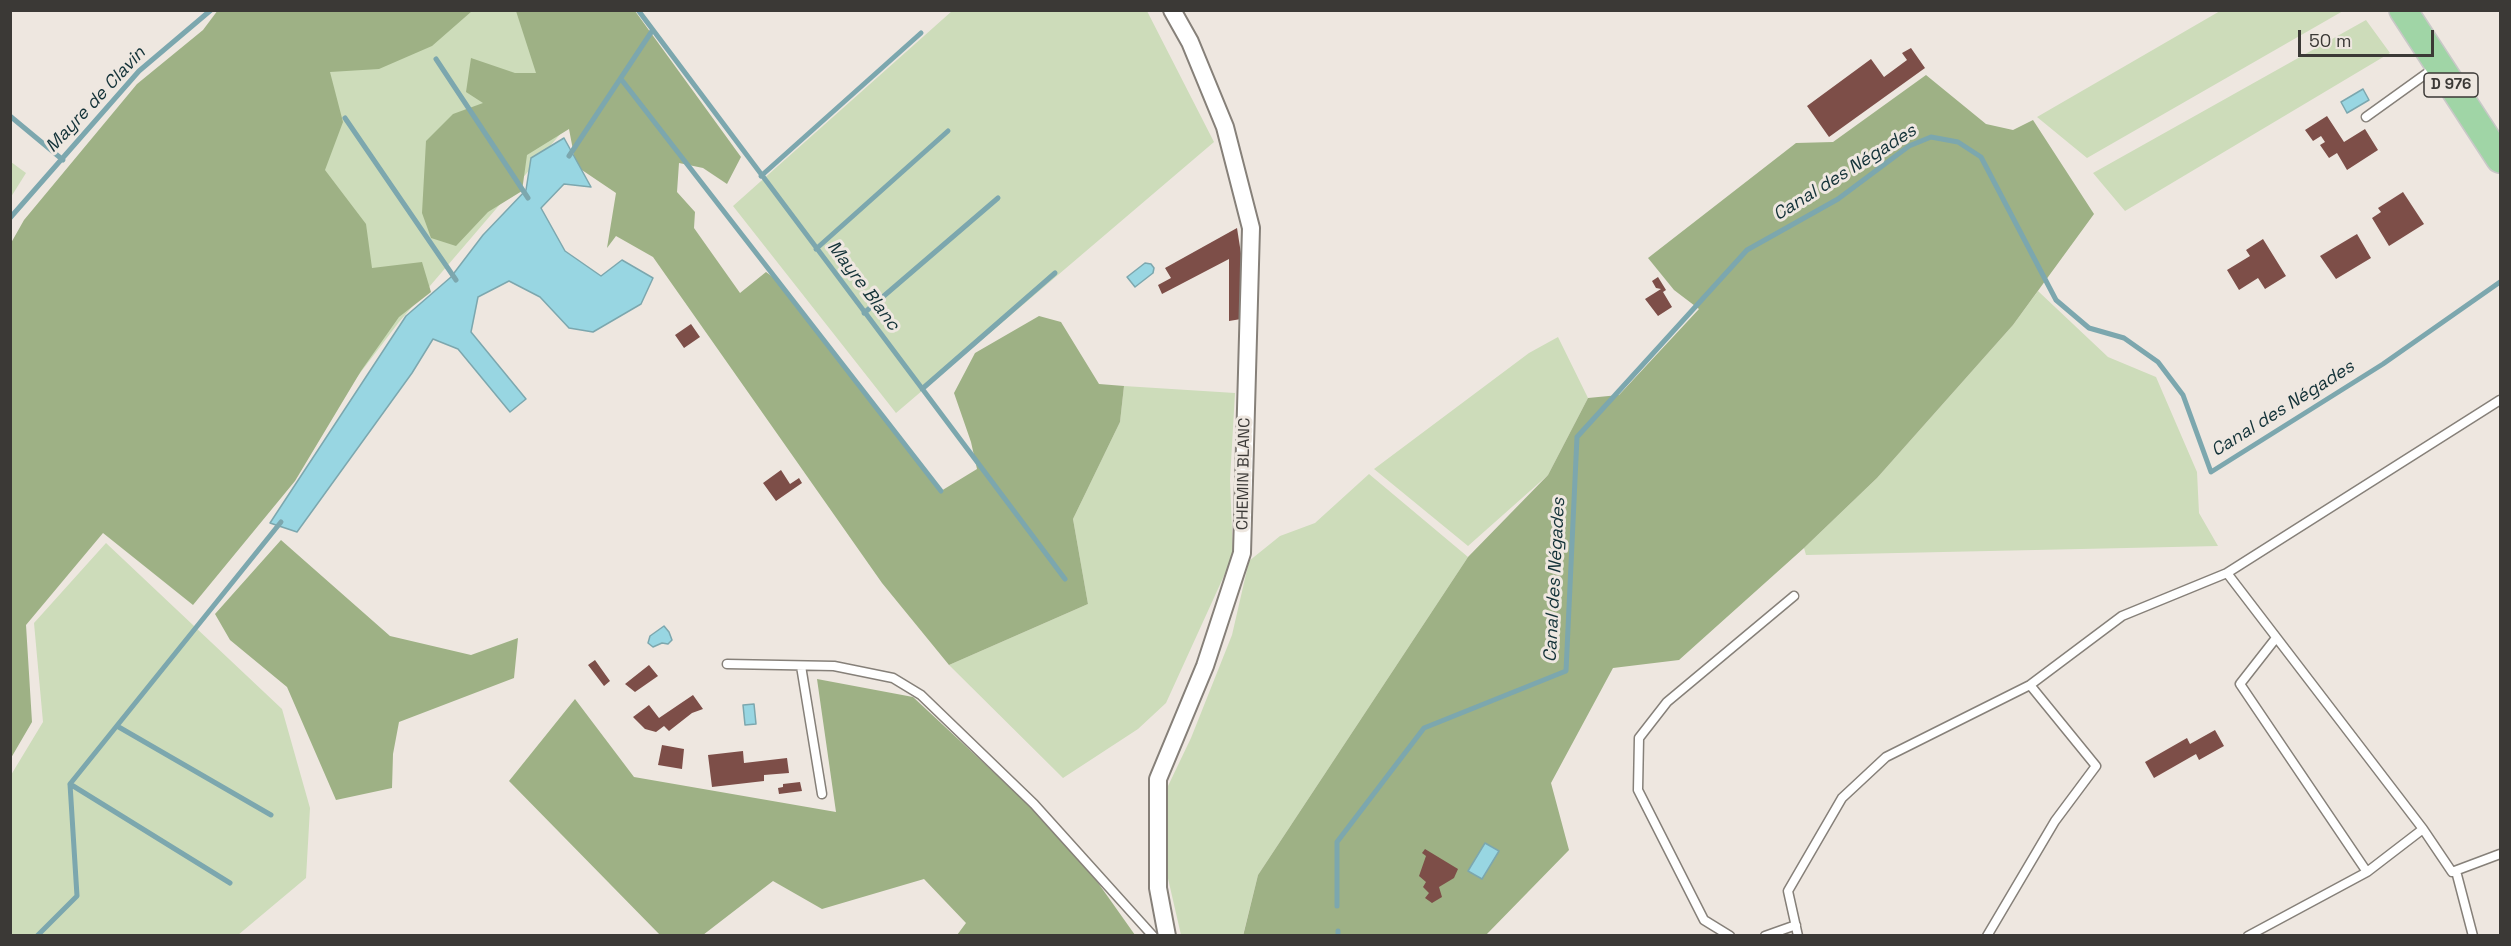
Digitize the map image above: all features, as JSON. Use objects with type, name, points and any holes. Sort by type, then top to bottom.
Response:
[{"type":"main road","name":"D 976","points":[[2403,10],[2500,159]]},
{"type":"street","name":"CHEMIN BLANC","points":[[1167,936],[1158,888],[1158,779],[1205,666],[1242,553],[1251,228],[1225,127],[1190,42],[1172,10]]},
{"type":"lane","points":[[2366,117],[2438,66]]},
{"type":"lane","points":[[1798,936],[1788,891],[1842,798],[1886,757],[2030,686],[2122,616],[2227,573],[2500,400]]},
{"type":"lane","points":[[2227,573],[2423,830],[2452,872],[2500,854]]},
{"type":"lane","points":[[1730,936],[1704,920],[1638,790],[1639,738],[1667,702],[1794,596]]},
{"type":"lane","points":[[2276,638],[2240,684],[2367,872]]},
{"type":"lane","points":[[728,664],[834,666],[893,678],[921,695],[1034,804],[1153,936]]},
{"type":"lane","points":[[801,666],[822,794]]},
{"type":"lane","points":[[1987,936],[2055,821],[2096,766],[2030,686]]},
{"type":"lane","points":[[2248,936],[2367,872],[2423,830]]},
{"type":"lane","points":[[2456,871],[2473,936]]},
{"type":"lane","points":[[1765,936],[1796,925]]},
{"type":"green space","points":[[218,10],[472,11],[432,46],[379,69],[330,72],[343,122],[325,170],[366,224],[372,268],[422,262],[431,292],[399,317],[361,371],[295,481],[193,605],[103,533],[26,625],[32,722],[11,758],[11,243],[24,220],[137,84],[203,30]]},
{"type":"green space","points":[[343,11],[554,11],[599,89],[399,322],[239,532],[153,236]]},
{"type":"green space","points":[[516,11],[635,11],[741,157],[727,184],[703,168],[679,163],[677,192],[695,212],[694,228],[740,293],[766,272],[781,283],[941,491],[977,469],[971,442],[954,393],[975,353],[1039,316],[1061,322],[1099,384],[1124,386],[1120,422],[1073,519],[1088,604],[949,665],[882,583],[653,257],[616,236],[607,248],[616,193],[576,166],[569,129],[527,155],[522,191],[488,212],[456,246],[431,238],[422,213],[426,141],[453,114],[483,103],[466,92],[471,58],[515,73],[536,73]]},
{"type":"green space","points":[[952,11],[1147,11],[1214,142],[896,413],[733,206]]},
{"type":"green space","points":[[2220,11],[2343,11],[2087,158],[2037,117]]},
{"type":"green space","points":[[2366,20],[2390,53],[2125,211],[2093,173]]},
{"type":"green space","points":[[1926,75],[1986,124],[2013,130],[2033,120],[2094,214],[2013,325],[1877,478],[1804,548],[1679,660],[1613,668],[1551,783],[1569,850],[1486,935],[1243,936],[1258,875],[1468,557],[1548,475],[1588,398],[1619,395],[1699,309],[1674,290],[1648,258],[1796,143],[1833,142]]},
{"type":"green space","points":[[11,162],[26,173],[11,197]]},
{"type":"green space","points":[[2038,291],[2108,357],[2156,377],[2197,472],[2199,513],[2218,546],[1806,555],[1804,548],[1877,478],[2013,325]]},
{"type":"green space","points":[[1558,337],[1588,398],[1548,475],[1468,546],[1374,469],[1529,353]]},
{"type":"green space","points":[[1124,386],[1235,393],[1230,480],[1233,556],[1166,703],[1138,729],[1063,778],[949,665],[1088,604],[1073,519],[1120,422]]},
{"type":"green space","points":[[1369,474],[1468,557],[1258,875],[1243,935],[1181,935],[1164,861],[1168,786],[1191,738],[1232,635],[1249,561],[1280,536],[1315,523]]},
{"type":"green space","points":[[281,540],[390,636],[471,655],[518,638],[514,678],[399,722],[393,754],[392,788],[336,800],[287,687],[230,640],[215,614]]},
{"type":"green space","points":[[106,543],[282,709],[310,808],[306,878],[238,935],[11,935],[11,775],[43,722],[34,623]]},
{"type":"green space","points":[[817,679],[913,697],[1031,807],[1089,870],[1135,935],[957,935],[966,923],[924,879],[822,909],[773,881],[703,935],[660,935],[509,781],[575,699],[634,777],[836,812]]},
{"type":"water","points":[[2363,89],[2369,100],[2347,113],[2341,102]]},
{"type":"water","points":[[564,138],[591,187],[564,184],[541,208],[565,251],[601,276],[622,260],[653,278],[641,304],[593,332],[569,328],[540,297],[509,281],[478,297],[471,332],[526,399],[510,412],[458,349],[433,339],[412,373],[297,532],[270,523],[406,316],[451,277],[483,235],[526,190],[531,158]]},
{"type":"water","points":[[1145,263],[1151,264],[1154,268],[1153,273],[1135,287],[1127,277]]},
{"type":"water","points":[[664,626],[672,640],[668,644],[662,643],[653,647],[648,643],[650,636]]},
{"type":"water","points":[[754,704],[756,724],[745,725],[743,705]]},
{"type":"water","points":[[1485,843],[1499,851],[1482,879],[1468,871]]},
{"type":"building","points":[[1911,48],[1925,68],[1829,137],[1807,106],[1871,59],[1884,77],[1907,60],[1902,53]]},
{"type":"building","points":[[2327,116],[2344,142],[2365,129],[2378,150],[2347,170],[2337,153],[2329,158],[2320,145],[2325,142],[2321,136],[2313,141],[2305,130]]},
{"type":"building","points":[[2403,192],[2424,224],[2389,246],[2372,218],[2381,212],[2378,208]]},
{"type":"building","points":[[1237,228],[1242,260],[1241,319],[1229,321],[1229,259],[1162,294],[1158,285],[1171,278],[1165,268]]},
{"type":"building","points":[[2357,234],[2371,258],[2336,279],[2320,256]]},
{"type":"building","points":[[2263,239],[2286,276],[2265,289],[2258,278],[2239,290],[2227,270],[2250,256],[2246,250]]},
{"type":"building","points":[[1658,277],[1666,290],[1663,292],[1672,307],[1658,316],[1645,299],[1661,289],[1656,288],[1652,281]]},
{"type":"building","points":[[691,324],[700,337],[684,348],[675,335]]},
{"type":"building","points":[[781,470],[790,484],[799,478],[802,483],[776,501],[763,483]]},
{"type":"building","points":[[595,660],[610,681],[604,686],[588,665]]},
{"type":"building","points":[[649,665],[658,676],[635,692],[625,684]]},
{"type":"building","points":[[693,695],[703,709],[692,713],[669,731],[664,726],[656,732],[645,729],[633,717],[649,705],[659,718]]},
{"type":"building","points":[[2215,730],[2224,746],[2199,760],[2196,754],[2154,778],[2145,762],[2187,738],[2190,744]]},
{"type":"building","points":[[662,745],[684,749],[682,769],[658,765]]},
{"type":"building","points":[[743,751],[744,763],[787,758],[789,773],[764,775],[764,781],[712,787],[708,755]]},
{"type":"building","points":[[800,782],[802,791],[779,794],[778,788],[783,787],[783,784]]},
{"type":"building","points":[[1425,849],[1458,869],[1454,878],[1439,887],[1442,897],[1432,903],[1425,898],[1429,893],[1423,887],[1426,882],[1419,876],[1426,856],[1422,853]]},
{"type":"waterway","name":"Mayre de Clavin","points":[[10,218],[139,71],[211,10]]},
{"type":"waterway","name":"Mayre Blanc","points":[[638,10],[1065,579]]},
{"type":"waterway","points":[[569,156],[652,31]]},
{"type":"waterway","points":[[761,176],[921,33]]},
{"type":"waterway","points":[[436,59],[528,198]]},
{"type":"waterway","points":[[621,79],[941,491]]},
{"type":"waterway","points":[[10,116],[63,160]]},
{"type":"waterway","points":[[345,118],[456,280]]},
{"type":"waterway","points":[[816,249],[948,131]]},
{"type":"waterway","name":"Canal des Négades","points":[[1337,906],[1337,842],[1424,728],[1566,671],[1577,437],[1747,250],[1838,199],[1909,146],[1931,137],[1958,142],[1981,157],[2056,300],[2089,328],[2124,338],[2158,362],[2183,395],[2211,472],[2383,364],[2500,282]]},
{"type":"waterway","points":[[864,313],[998,198]]},
{"type":"waterway","points":[[922,389],[1055,273]]},
{"type":"waterway","points":[[37,936],[77,896],[70,784],[281,522]]},
{"type":"waterway","points":[[117,726],[271,815]]},
{"type":"waterway","points":[[70,784],[230,883]]},
{"type":"waterway","name":"Canal des Négades","points":[[1338,931],[1338,936]]}]
